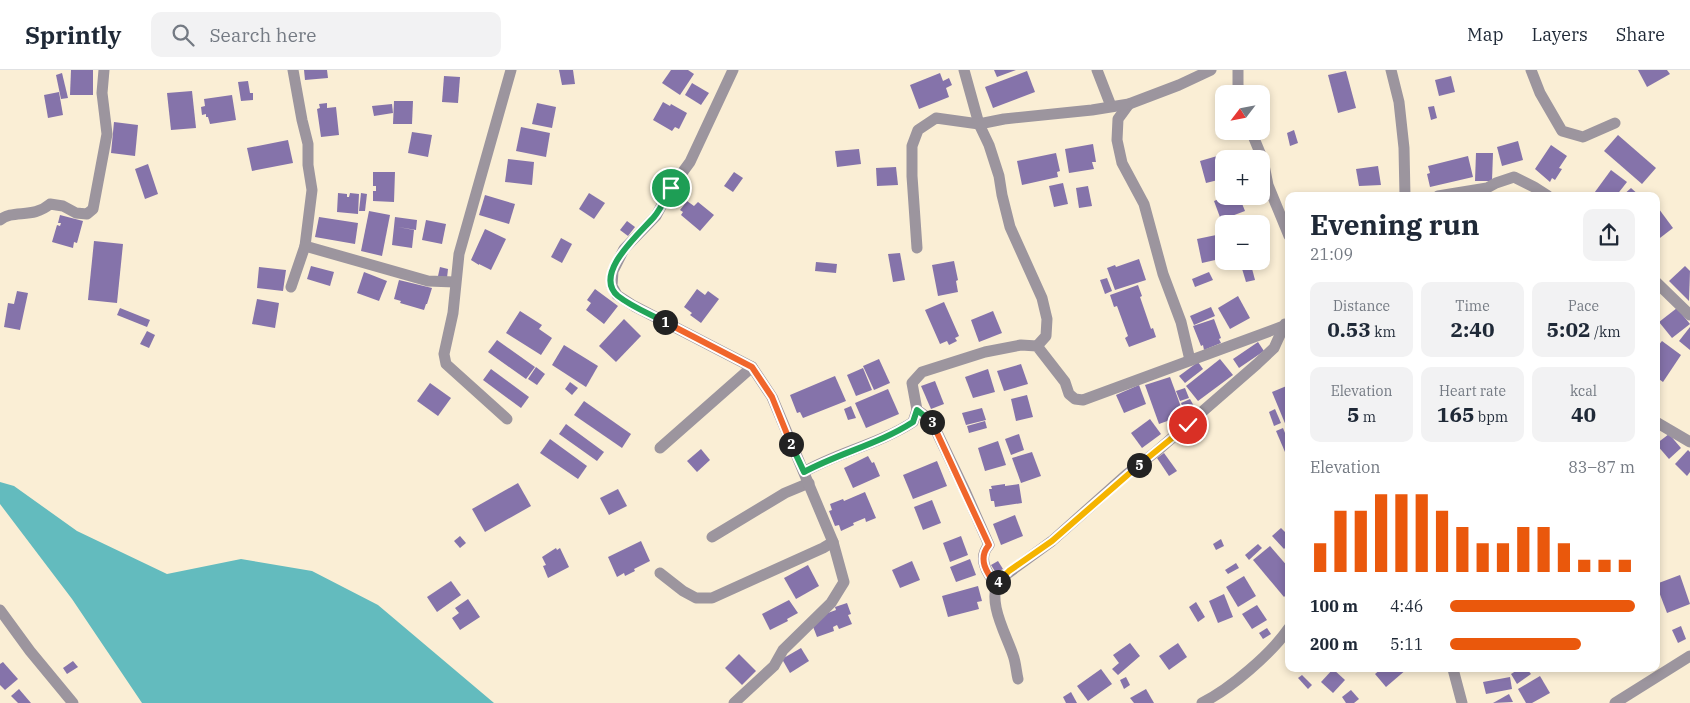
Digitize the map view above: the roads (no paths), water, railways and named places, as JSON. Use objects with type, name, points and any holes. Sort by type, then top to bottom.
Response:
[{"type":"street","points":[[0,220],[5,216],[42,211],[50,204],[63,206],[76,213],[87,214],[93,209],[107,134],[102,92],[104,70]]},
{"type":"street","points":[[291,287],[306,246],[312,190],[308,165],[308,144],[293,70]]},
{"type":"street","points":[[508,419],[446,364],[444,354],[453,313],[459,254],[511,70]]},
{"type":"street","points":[[734,70],[690,162],[671,188],[656,216],[624,249],[613,270],[611,281],[617,295],[634,306],[752,367],[772,397],[833,542],[844,582],[830,603],[784,650],[774,666],[734,703]]},
{"type":"street","points":[[964,70],[979,124],[1000,176],[1002,195],[1010,227],[1042,298],[1047,319],[1046,336],[1037,346]]},
{"type":"street","points":[[1097,70],[1111,106]]},
{"type":"street","points":[[917,248],[912,146],[918,130],[936,118],[979,124],[1129,104],[1179,85],[1211,70]]},
{"type":"street","points":[[1238,70],[1238,85]]},
{"type":"street","points":[[1391,70],[1399,102],[1404,148],[1405,192]]},
{"type":"street","points":[[1531,70],[1540,93],[1562,131],[1584,137],[1616,123]]},
{"type":"street","points":[[1129,104],[1118,119],[1117,140],[1122,163],[1144,204],[1163,274],[1181,322],[1190,360]]},
{"type":"street","points":[[1255,140],[1263,160],[1268,185],[1285,226]]},
{"type":"street","points":[[1462,192],[1487,188],[1514,177],[1542,192]]},
{"type":"street","points":[[306,246],[428,281],[455,282]]},
{"type":"street","points":[[1660,286],[1690,315]]},
{"type":"street","points":[[712,537],[785,493],[824,460],[900,431],[913,422],[917,410],[912,383],[922,372],[985,352],[1021,345],[1037,346],[1065,382],[1069,394],[1075,399],[1083,400],[1285,325]]},
{"type":"street","points":[[996,585],[1009,571],[1052,541],[1127,474],[1157,451],[1257,364],[1274,348],[1285,328]]},
{"type":"street","points":[[660,448],[752,367]]},
{"type":"street","points":[[917,410],[931,420],[989,545],[983,558],[984,566],[986,572],[996,585],[996,604],[1003,631],[1014,656],[1018,679]]},
{"type":"street","points":[[1660,424],[1690,442]]},
{"type":"street","points":[[660,573],[696,598],[712,598],[833,542]]},
{"type":"street","points":[[0,610],[30,651],[73,703]]},
{"type":"street","points":[[1202,703],[1218,695],[1249,671],[1285,632]]},
{"type":"street","points":[[1615,703],[1690,656]]},
{"type":"street","points":[[1454,672],[1462,703]]},
{"type":"water","points":[[0,482],[14,486],[77,531],[167,574],[241,559],[312,571],[378,605],[494,703],[142,703],[72,599],[0,504]]}]
